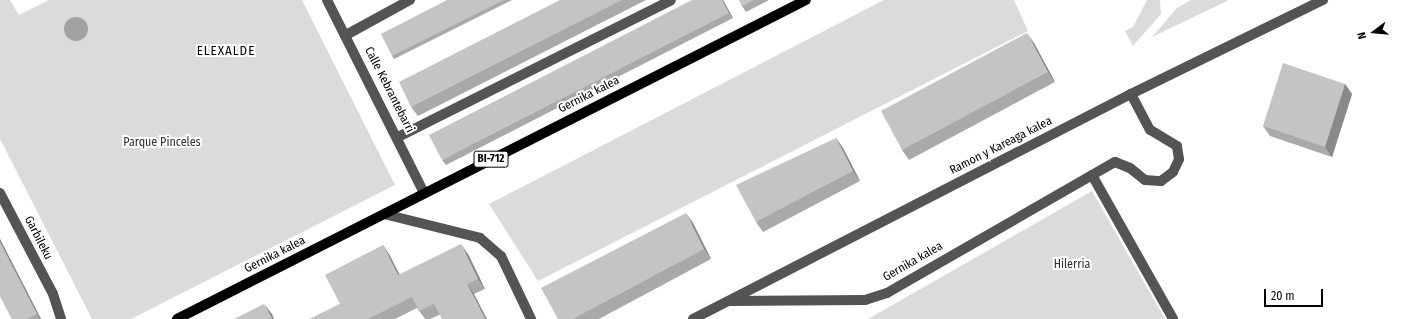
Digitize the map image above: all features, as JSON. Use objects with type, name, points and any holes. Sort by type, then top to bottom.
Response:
[{"type":"main road","name":"Gernika kalea","points":[[177,319],[806,0]]},
{"type":"street","name":"Calle Kebrantebarri","points":[[327,0],[398,137],[424,193]]},
{"type":"street","points":[[346,35],[410,0]]},
{"type":"street","points":[[398,137],[671,0]]},
{"type":"street","name":"Ramon y Kareaga kalea","points":[[693,319],[1131,94],[1323,0]]},
{"type":"street","name":"Gernika kalea","points":[[727,301],[865,300],[887,293],[1115,162],[1130,168],[1145,180],[1161,181],[1173,172],[1179,159],[1177,146],[1150,130],[1131,94]]},
{"type":"street","points":[[1092,175],[1173,319]]},
{"type":"street","name":"Garbileku","points":[[0,193],[53,294],[61,319]]},
{"type":"street","points":[[384,214],[480,238],[501,256],[531,319]]},
{"type":"green space","name":"Parque Pinceles","points":[[0,0],[10,0],[19,15],[49,0],[302,0],[395,185],[131,319],[92,319],[0,139]]},
{"type":"green space","points":[[884,0],[1014,0],[1028,31],[538,281],[489,204]]},
{"type":"green space","points":[[1147,0],[1160,0],[1161,14],[1133,46],[1125,31],[1133,27]]},
{"type":"green space","points":[[1191,0],[1229,0],[1152,37],[1177,8]]},
{"type":"green space","name":"Hilerria","points":[[1092,191],[1165,319],[868,319]]},
{"type":"shaded area","points":[[76,17],[85,20],[88,29],[85,38],[76,41],[67,38],[64,29],[67,20]]},
{"type":"building","points":[[447,0],[504,0],[392,56],[381,34]]},
{"type":"building","points":[[560,0],[622,0],[411,107],[399,82]]},
{"type":"building","points":[[692,0],[722,0],[729,13],[442,160],[429,135]]},
{"type":"building","points":[[739,0],[754,0],[742,6]]},
{"type":"building","points":[[1027,33],[1048,72],[902,150],[881,111]]},
{"type":"building","points":[[1283,63],[1345,84],[1325,147],[1263,126]]},
{"type":"building","points":[[836,138],[853,171],[756,222],[736,185]]},
{"type":"building","points":[[686,213],[704,249],[573,319],[558,319],[541,288]]},
{"type":"building","points":[[0,242],[37,314],[27,319],[12,319],[0,296]]},
{"type":"building","points":[[461,244],[478,279],[467,284],[485,319],[442,319],[434,304],[419,311],[412,297],[368,319],[310,319],[340,304],[325,275],[383,245],[398,275]]},
{"type":"building","points":[[264,304],[272,319],[234,319]]},
{"type":"district","name":"ELEXALDE","points":[[226,51]]}]
